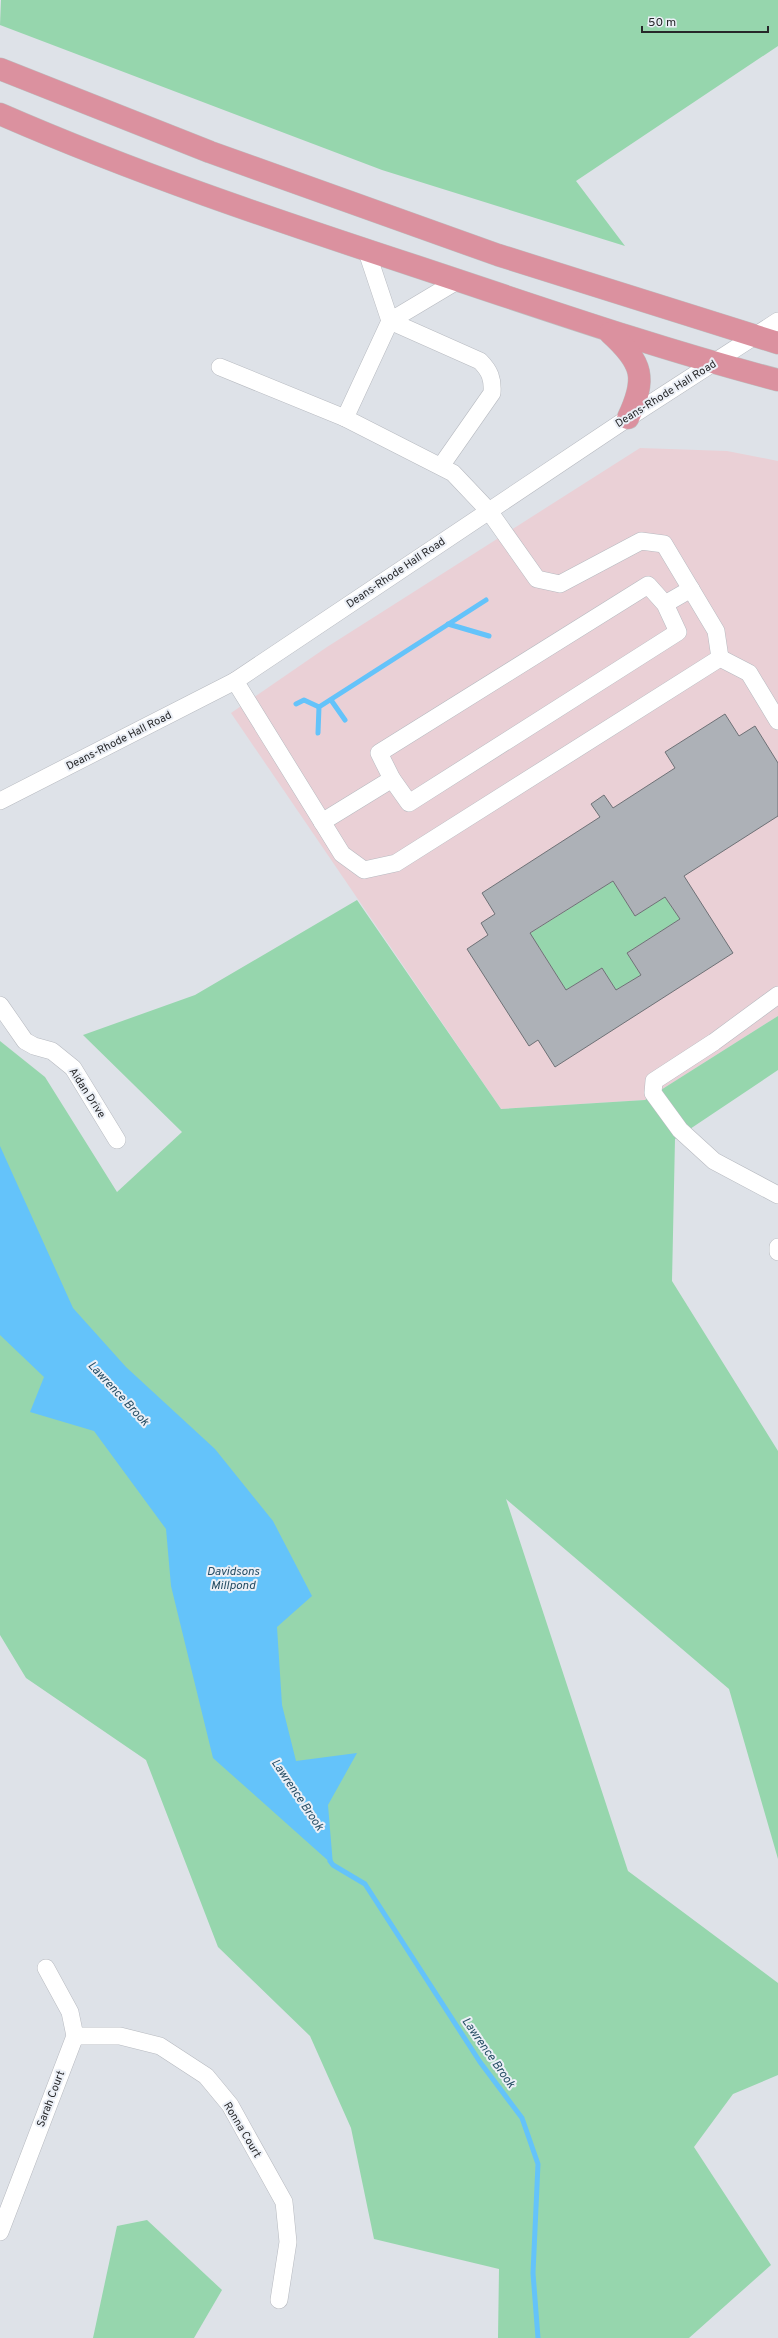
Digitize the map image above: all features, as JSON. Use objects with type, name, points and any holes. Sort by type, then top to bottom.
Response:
[{"type":"highway","points":[[0,69],[210,152],[498,255],[754,337],[778,343]]},
{"type":"highway","points":[[0,114],[202,194],[367,252],[714,364],[778,380]]},
{"type":"highway","points":[[606,330],[633,357],[640,374],[639,392],[628,418]]},
{"type":"street","points":[[367,252],[390,321],[480,361],[489,370],[493,381],[492,393],[441,466]]},
{"type":"street","points":[[345,418],[390,321],[457,280]]},
{"type":"street","name":"Deans-Rhode Hall Road","points":[[0,801],[235,681],[628,418],[714,364],[778,321]]},
{"type":"street","points":[[220,367],[345,418],[453,473],[489,511],[537,580],[560,584],[641,541],[664,544],[716,631],[720,658]]},
{"type":"street","points":[[648,585],[665,604],[678,632],[408,803],[392,779],[379,753],[648,585]]},
{"type":"street","points":[[665,604],[691,589]]},
{"type":"street","points":[[720,658],[750,673],[778,721]]},
{"type":"street","points":[[235,681],[342,854],[364,870],[396,863],[720,658]]},
{"type":"street","points":[[322,822],[392,779]]},
{"type":"street","points":[[778,995],[714,1042],[654,1081],[653,1092],[680,1130],[714,1161],[778,1196]]},
{"type":"street","name":"Aidan Drive","points":[[0,1005],[25,1041],[34,1046],[52,1051],[73,1068],[117,1140]]},
{"type":"street","points":[[778,1247],[778,1252]]},
{"type":"street","points":[[46,1968],[70,2012],[75,2036]]},
{"type":"street","name":"Sarah Court","points":[[0,2232],[75,2036]]},
{"type":"street","name":"Ronna Court","points":[[75,2036],[120,2036],[160,2046],[206,2076],[230,2105],[284,2202],[288,2242],[279,2300]]},
{"type":"shaded area","points":[[640,448],[727,451],[778,461],[778,1016],[645,1100],[501,1109],[231,713],[327,647]]},
{"type":"green space","points":[[1,0],[778,0],[778,46],[576,181],[625,246],[382,170],[0,25]]},
{"type":"green space","points":[[613,881],[635,916],[665,897],[680,919],[627,953],[641,975],[616,990],[602,968],[566,990],[539,947],[510,946]]},
{"type":"green space","points":[[357,900],[501,1109],[645,1100],[778,1016],[778,1070],[675,1139],[672,1281],[778,1451],[778,1859],[729,1689],[506,1499],[628,1871],[778,1983],[778,2075],[733,2094],[694,2147],[771,2265],[689,2338],[498,2338],[499,2269],[374,2239],[351,2128],[310,2036],[218,1947],[146,1760],[26,1678],[0,1635],[0,1041],[45,1077],[117,1192],[182,1132],[83,1035],[195,995]]},
{"type":"green space","points":[[147,2220],[222,2290],[194,2338],[93,2338],[117,2226]]},
{"type":"water","name":"Davidsons Millpond","points":[[0,1146],[73,1308],[126,1367],[215,1449],[273,1521],[312,1596],[277,1627],[282,1705],[296,1761],[357,1753],[328,1805],[333,1865],[213,1758],[171,1586],[166,1529],[94,1431],[30,1412],[44,1377],[0,1335]]},
{"type":"building","points":[[725,714],[739,736],[755,726],[778,763],[778,816],[684,876],[733,953],[555,1067],[538,1040],[529,1046],[467,949],[488,935],[481,923],[495,914],[482,893],[600,817],[591,804],[604,795],[613,808],[675,768],[665,752]],"holes":[[[613,881],[635,916],[665,897],[680,919],[627,953],[641,975],[616,990],[602,968],[566,990],[530,933]]]},
{"type":"waterway","points":[[318,733],[319,707],[486,600]]},
{"type":"waterway","points":[[448,624],[489,636]]},
{"type":"waterway","points":[[296,704],[304,700],[319,707]]},
{"type":"waterway","points":[[331,700],[345,720]]},
{"type":"waterway","name":"Lawrence Brook","points":[[330,1861],[333,1865],[365,1884],[480,2062],[522,2118],[538,2164],[533,2273],[538,2338]]}]
